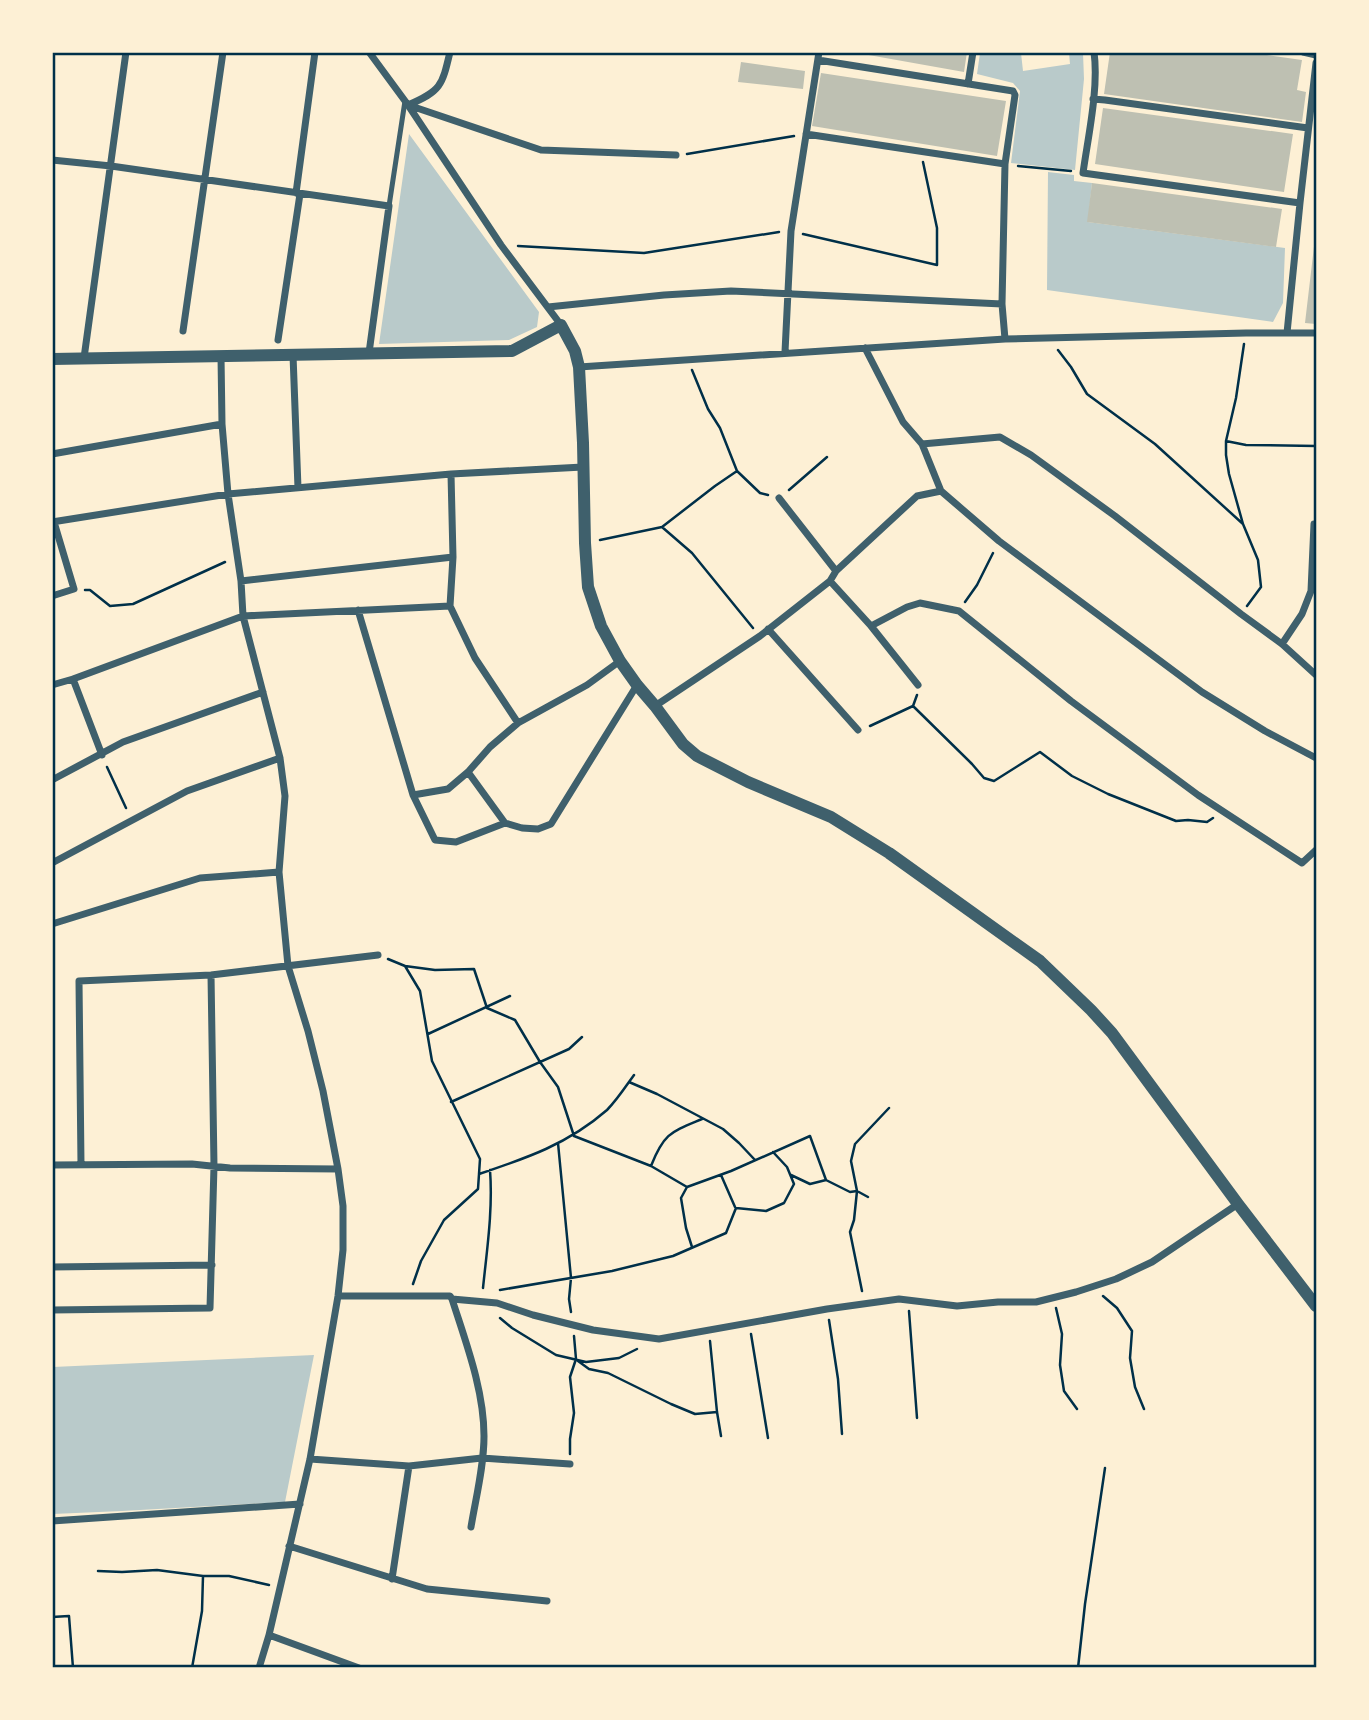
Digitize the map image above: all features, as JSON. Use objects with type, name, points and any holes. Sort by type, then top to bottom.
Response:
[{"type":"street","points":[[84,358],[126,52]]},
{"type":"street","points":[[183,331],[223,52]]},
{"type":"street","points":[[278,340],[315,52]]},
{"type":"street","points":[[369,52],[501,245],[561,325],[575,351],[579,367],[584,543],[588,587],[601,626],[637,685],[683,744],[697,756],[748,782],[831,817],[889,853],[1040,961],[1112,1034],[1317,1306]]},
{"type":"street","points":[[406,103],[428,97],[438,89],[450,52]]},
{"type":"street","points":[[968,84],[973,52]]},
{"type":"street","points":[[1094,52],[1093,99],[1083,173],[1300,203]]},
{"type":"street","points":[[1303,52],[1317,55]]},
{"type":"street","points":[[785,352],[791,231],[818,56],[1013,91],[1015,95],[1005,164],[1002,304],[1004,339]]},
{"type":"street","points":[[1287,333],[1317,62]]},
{"type":"street","points":[[1093,99],[1308,128]]},
{"type":"street","points":[[406,103],[541,150],[676,155]]},
{"type":"street","points":[[806,134],[1005,164]]},
{"type":"street","points":[[52,160],[389,206],[369,353]]},
{"type":"street","points":[[548,307],[731,291],[1002,304]]},
{"type":"street","points":[[52,359],[512,351],[561,325]]},
{"type":"street","points":[[579,367],[1004,339],[1317,333]]},
{"type":"street","points":[[865,348],[903,422],[922,444],[942,491],[999,541],[1202,692],[1265,731],[1317,758]]},
{"type":"street","points":[[293,355],[298,488]]},
{"type":"street","points":[[221,356],[222,424],[243,616],[280,758],[285,796],[279,872],[288,966],[324,1091],[343,1206],[338,1296],[310,1459],[259,1668]]},
{"type":"street","points":[[52,454],[222,424]]},
{"type":"street","points":[[922,444],[1000,437],[1115,516],[1282,644],[1317,676]]},
{"type":"street","points":[[52,596],[74,589],[53,522],[228,494],[451,474],[583,467]]},
{"type":"street","points":[[451,474],[453,557],[450,606],[475,658],[519,723]]},
{"type":"street","points":[[655,706],[760,636],[830,581],[836,570],[917,496],[942,491]]},
{"type":"street","points":[[779,498],[836,570]]},
{"type":"street","points":[[1282,644],[1302,614],[1311,591],[1314,524]]},
{"type":"street","points":[[241,580],[453,557]]},
{"type":"street","points":[[830,581],[871,626],[918,685]]},
{"type":"street","points":[[871,626],[920,603],[959,611],[1071,701],[1198,795],[1302,863],[1317,850]]},
{"type":"street","points":[[52,685],[243,616],[450,606]]},
{"type":"street","points":[[358,610],[413,795],[435,840],[456,842],[505,823],[538,829],[551,824],[637,685]]},
{"type":"street","points":[[768,629],[858,730]]},
{"type":"street","points":[[413,795],[448,789],[468,772],[490,747],[519,723],[587,685],[621,661]]},
{"type":"street","points":[[73,679],[102,755]]},
{"type":"street","points":[[52,780],[124,742],[263,692]]},
{"type":"street","points":[[52,863],[187,791],[280,758]]},
{"type":"street","points":[[468,772],[505,823]]},
{"type":"street","points":[[52,924],[200,878],[279,872]]},
{"type":"street","points":[[81,1164],[79,981],[211,975],[378,955]]},
{"type":"street","points":[[52,1310],[210,1308],[214,1166],[211,975]]},
{"type":"street","points":[[52,1165],[192,1164],[230,1168],[338,1168]]},
{"type":"street","points":[[452,1299],[482,1297],[533,1315],[593,1330],[659,1339],[899,1299],[957,1306],[1036,1302],[1116,1279],[1152,1262],[1238,1204]]},
{"type":"street","points":[[52,1267],[212,1265]]},
{"type":"street","points":[[338,1296],[443,1295],[452,1299],[469,1354],[483,1416],[482,1458],[471,1527]]},
{"type":"street","points":[[310,1459],[409,1466],[482,1458],[570,1464]]},
{"type":"street","points":[[392,1579],[409,1466]]},
{"type":"street","points":[[52,1521],[300,1504]]},
{"type":"street","points":[[289,1546],[427,1589],[547,1601]]},
{"type":"street","points":[[269,1635],[359,1668]]},
{"type":"lane","points":[[389,206],[406,103]]},
{"type":"path","points":[[676,155],[806,134]]},
{"type":"path","points":[[501,245],[645,253],[791,231],[937,265],[937,228],[921,152]]},
{"type":"path","points":[[1005,164],[1083,173]]},
{"type":"path","points":[[1241,614],[1261,587],[1258,561],[1243,524],[1229,474],[1226,441],[1246,333]]},
{"type":"path","points":[[1051,338],[1087,394],[1155,444],[1243,524]]},
{"type":"path","points":[[688,361],[737,471],[760,493],[779,498],[827,457]]},
{"type":"path","points":[[1226,441],[1246,445],[1317,446]]},
{"type":"path","points":[[584,543],[662,527],[737,471]]},
{"type":"path","points":[[662,527],[692,553],[760,636]]},
{"type":"path","points":[[959,611],[977,585],[999,541]]},
{"type":"path","points":[[74,589],[90,590],[110,606],[133,604],[237,556]]},
{"type":"path","points":[[858,730],[913,706],[918,685]]},
{"type":"path","points":[[913,706],[984,778],[994,781],[1040,752],[1072,776],[1108,794],[1176,821],[1207,822],[1218,808]]},
{"type":"path","points":[[102,755],[131,821]]},
{"type":"path","points":[[378,955],[405,966],[435,970],[474,969],[486,1008]]},
{"type":"path","points":[[405,966],[420,991],[432,1061],[480,1159],[478,1189],[444,1220],[421,1261],[409,1296]]},
{"type":"path","points":[[428,1034],[510,996]]},
{"type":"path","points":[[486,1008],[515,1020],[558,1087],[574,1136]]},
{"type":"path","points":[[452,1102],[569,1049],[582,1037]]},
{"type":"path","points":[[479,1174],[526,1159],[574,1136],[608,1108],[635,1075]]},
{"type":"path","points":[[629,1082],[723,1129],[755,1160]]},
{"type":"path","points":[[865,1304],[851,1245],[850,1232],[858,1191],[852,1161],[855,1144],[889,1108]]},
{"type":"path","points":[[651,1166],[658,1149],[671,1132],[702,1119]]},
{"type":"path","points":[[574,1136],[651,1166],[687,1187]]},
{"type":"path","points":[[692,1247],[681,1198],[687,1187],[810,1136],[826,1180]]},
{"type":"path","points":[[558,1143],[576,1359],[570,1377],[574,1413],[570,1464]]},
{"type":"path","points":[[736,1208],[766,1211],[784,1203],[794,1184],[787,1167],[774,1152]]},
{"type":"path","points":[[482,1297],[489,1236],[490,1170]]},
{"type":"path","points":[[482,1297],[673,1256],[726,1233],[736,1208],[721,1175]]},
{"type":"path","points":[[790,1175],[810,1184],[826,1180],[850,1192],[858,1191],[868,1197]]},
{"type":"path","points":[[1092,1287],[1117,1308],[1132,1331],[1130,1358],[1135,1387],[1144,1409]]},
{"type":"path","points":[[482,1297],[512,1328],[556,1355],[586,1362],[620,1358],[659,1339]]},
{"type":"path","points":[[1054,1298],[1062,1334],[1060,1365],[1064,1391],[1077,1409]]},
{"type":"path","points":[[908,1300],[917,1418]]},
{"type":"path","points":[[827,1309],[838,1379],[842,1434]]},
{"type":"path","points":[[750,1323],[768,1438]]},
{"type":"path","points":[[709,1331],[716,1412],[721,1436]]},
{"type":"path","points":[[576,1359],[589,1369],[608,1373],[695,1414],[716,1412]]},
{"type":"path","points":[[1079,1668],[1085,1604],[1105,1468]]},
{"type":"path","points":[[98,1571],[157,1570],[203,1576],[229,1576],[280,1588]]},
{"type":"path","points":[[191,1668],[202,1611],[203,1576]]},
{"type":"path","points":[[52,1617],[69,1616],[73,1668]]},
{"type":"shaded area","points":[[980,53],[1021,53],[1023,71],[1070,64],[1069,53],[1083,53],[1084,79],[1075,170],[1011,163],[1020,91],[1013,83],[977,74]]},
{"type":"shaded area","points":[[409,134],[539,312],[537,327],[509,340],[379,344]]},
{"type":"shaded area","points":[[1048,172],[1074,175],[1074,181],[1092,183],[1088,222],[1285,248],[1283,303],[1273,322],[1047,290]]},
{"type":"shaded area","points":[[314,1355],[285,1502],[53,1514],[53,1367]]},
{"type":"building","points":[[863,52],[967,52],[964,72]]},
{"type":"building","points":[[1110,52],[1246,52],[1302,60],[1297,90],[1306,92],[1302,122],[1104,94]]},
{"type":"building","points":[[741,62],[805,71],[803,89],[738,82]]},
{"type":"building","points":[[821,73],[1006,101],[997,156],[812,126]]},
{"type":"building","points":[[1103,108],[1293,134],[1284,192],[1095,164]]},
{"type":"building","points":[[1092,183],[1282,209],[1276,247],[1087,222]]},
{"type":"building","points":[[1316,238],[1316,324],[1305,323]]}]
